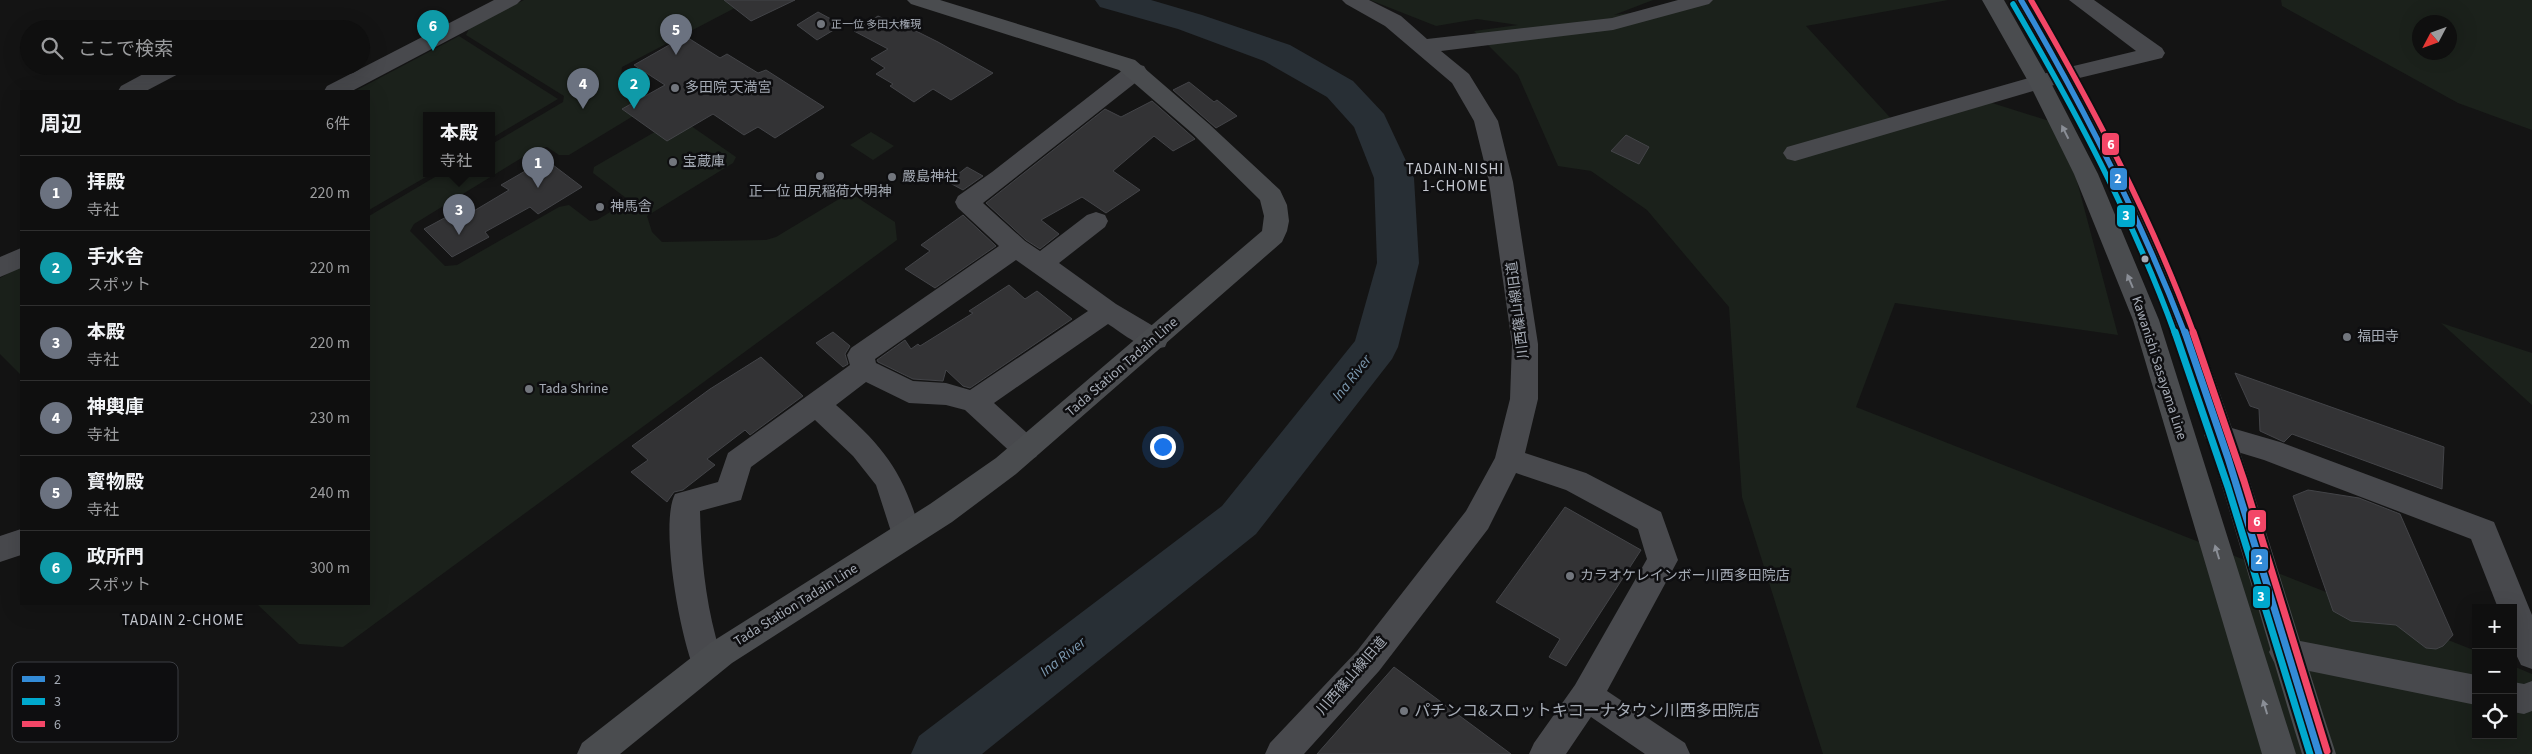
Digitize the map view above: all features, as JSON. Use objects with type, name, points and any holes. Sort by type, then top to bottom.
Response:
[{"type":"main road","name":"Tada Station Tadain Line","points":[[594,754],[721,653],[948,508],[1026,449],[1155,340],[1273,236],[1276,229],[1275,204],[1264,189],[1127,64],[918,0]]},
{"type":"main road","name":"Kawanishi Sasayama Line","points":[[1993,0],[2052,79],[2140,223],[2181,325],[2218,434],[2285,652],[2319,754]]},
{"type":"main road","name":"Kawanishi Sasayama Line","points":[[2021,0],[2086,174],[2146,320],[2279,754]]},
{"type":"street","points":[[370,72],[510,0]]},
{"type":"street","name":"川西篠山線旧道","points":[[1282,754],[1368,661],[1478,520],[1509,459],[1524,399],[1525,344],[1501,182],[1486,120],[1461,79],[1425,46],[1393,21],[1354,0]]},
{"type":"street","points":[[1425,46],[1613,24],[1702,0]]},
{"type":"street","points":[[1795,153],[2052,79],[2154,53],[2080,0]]},
{"type":"street","points":[[1136,71],[1001,178],[967,202],[1016,247],[1042,263],[1107,311],[1155,340]]},
{"type":"street","points":[[131,90],[159,75]]},
{"type":"street","points":[[336,90],[365,75]]},
{"type":"street","points":[[1042,263],[1096,221]]},
{"type":"street","points":[[864,369],[861,355],[1016,247]]},
{"type":"street","points":[[0,268],[20,258]]},
{"type":"street","points":[[974,402],[1107,311]]},
{"type":"street","points":[[864,369],[908,392],[946,394],[974,402],[1026,449]]},
{"type":"street","points":[[707,664],[692,606],[686,555],[684,503],[731,491],[738,460],[864,369]]},
{"type":"street","points":[[816,404],[847,431],[886,477],[906,535]]},
{"type":"street","points":[[2218,434],[2270,450],[2483,531],[2532,655]]},
{"type":"street","points":[[1509,459],[1576,481],[1650,521],[1663,560],[1587,696],[1546,754]]},
{"type":"street","points":[[0,549],[20,542]]},
{"type":"street","points":[[2285,652],[2472,689]]},
{"type":"street","points":[[1587,696],[1673,754]]},
{"type":"street","points":[[2517,698],[2524,699],[2532,696]]},
{"type":"shaded area","points":[[524,0],[750,0],[622,67],[621,76],[654,99],[653,104],[569,155],[559,155],[547,147],[536,149],[495,174],[495,142],[563,102],[564,96],[466,35],[470,27]]},
{"type":"shaded area","points":[[1370,0],[1653,0],[1614,15],[1637,12],[1682,0],[1948,0],[1806,26],[1897,125],[1989,102],[2062,125],[2118,335],[1895,303],[1856,407],[2472,649],[2472,739],[2517,739],[2517,668],[2532,674],[2532,754],[1823,754],[1742,497],[1729,307],[1647,210],[1591,171],[1558,166],[1518,75],[1474,31],[1518,25],[1477,19],[1436,26]]},
{"type":"shaded area","points":[[2281,0],[2532,0],[2532,130],[2458,103],[2282,6]]},
{"type":"shaded area","points":[[459,36],[558,99],[495,136],[495,112],[423,112],[423,177],[426,177],[370,209],[370,90],[357,90]]},
{"type":"shaded area","points":[[681,119],[736,157],[733,163],[647,216],[652,232],[662,242],[766,240],[776,237],[844,196],[855,196],[895,222],[897,240],[343,647],[299,644],[258,605],[370,605],[370,215],[435,177],[490,177],[414,224],[410,231],[445,266],[457,265],[559,207],[569,205],[590,221],[597,220],[625,203],[626,198],[593,173],[594,167],[672,122]]},
{"type":"shaded area","points":[[871,132],[894,146],[873,160],[850,145]]},
{"type":"shaded area","points":[[20,267],[20,374],[0,354],[0,278]]},
{"type":"shaded area","points":[[2441,323],[2532,353],[2532,405]]},
{"type":"building","points":[[724,0],[795,0],[751,21]]},
{"type":"building","name":"正一位 多田大権現","points":[[818,12],[842,25],[817,40],[797,25]]},
{"type":"building","points":[[878,16],[899,26],[902,24],[993,73],[951,100],[933,89],[914,102],[890,86],[893,84],[876,74],[885,68],[871,59],[888,49],[854,31]]},
{"type":"building","points":[[685,36],[720,58],[727,54],[758,73],[766,70],[824,107],[775,138],[758,127],[744,135],[713,114],[667,141],[622,109],[665,85],[634,65]]},
{"type":"building","points":[[1189,82],[1214,102],[1217,100],[1237,116],[1216,128],[1173,90]]},
{"type":"building","points":[[1152,101],[1195,139],[1173,151],[1154,136],[1113,171],[1140,190],[1106,213],[1082,197],[1041,220],[1059,234],[1040,249],[1026,240],[986,203],[1105,109],[1121,117]]},
{"type":"building","points":[[1626,135],[1649,147],[1639,164],[1611,151]]},
{"type":"building","points":[[539,163],[547,169],[553,165],[582,187],[538,214],[530,207],[485,232],[489,237],[452,257],[424,229],[461,209],[467,215],[509,190],[501,185]]},
{"type":"building","points":[[967,167],[983,176],[963,190],[948,182]]},
{"type":"building","points":[[963,215],[996,246],[935,288],[905,269],[930,251],[921,245]]},
{"type":"building","points":[[1009,285],[1025,299],[1037,291],[1072,319],[970,388],[963,386],[946,370],[943,381],[913,379],[878,362],[877,360],[905,340],[911,349],[918,344],[920,346],[973,313],[969,311]]},
{"type":"building","points":[[833,332],[850,346],[845,354],[848,364],[843,367],[816,343]]},
{"type":"building","points":[[761,357],[803,396],[750,435],[745,430],[707,459],[715,465],[683,490],[674,492],[667,502],[631,472],[648,460],[632,446],[710,389]]},
{"type":"building","points":[[2235,373],[2444,447],[2442,489],[2292,434],[2284,442],[2260,431],[2259,409],[2250,406]]},
{"type":"building","points":[[2308,490],[2359,498],[2400,514],[2453,635],[2443,646],[2436,649],[2426,648],[2396,625],[2351,621],[2333,611],[2293,496]]},
{"type":"building","name":"カラオケレインボー川西多田院店","points":[[1565,507],[1641,550],[1566,666],[1549,657],[1560,639],[1496,602]]},
{"type":"building","name":"パチンコ&スロットキコーナタウン川西多田院店","points":[[1394,667],[1511,754],[1317,754]]},
{"type":"waterway","name":"Ina River","points":[[939,754],[1239,520],[1376,347],[1398,263],[1394,178],[1371,123],[1340,89],[1277,53],[1190,22],[1112,0]]},
{"type":"transit line","name":"2","points":[[2021,0],[2061,69],[2098,139],[2134,211],[2166,284],[2188,341],[2228,458],[2319,754]]},
{"type":"transit line","name":"6","points":[[2031,0],[2097,117],[2137,197],[2173,279],[2227,427],[2327,751]]},
{"type":"transit line","name":"3","points":[[2013,4],[2080,122],[2120,203],[2157,286],[2210,434],[2310,754]]},
{"type":"place","name":"正一位 多田大権現","points":[[821,24]]},
{"type":"place","name":"政所門","points":[[433,51]]},
{"type":"place","name":"寳物殿","points":[[676,55]]},
{"type":"place","name":"多田院 天満宮","points":[[675,88]]},
{"type":"place","name":"神輿庫","points":[[583,109]]},
{"type":"place","name":"手水舎","points":[[634,109]]},
{"type":"place","name":"宝蔵庫","points":[[673,162]]},
{"type":"place","name":"正一位 田尻稲荷大明神","points":[[820,176]]},
{"type":"place","name":"嚴島神社","points":[[892,177]]},
{"type":"place","name":"拝殿","points":[[538,188]]},
{"type":"place","name":"神馬舎","points":[[600,207]]},
{"type":"place","name":"本殿","points":[[459,235]]},
{"type":"place","name":"福田寺","points":[[2347,337]]},
{"type":"place","name":"Tada Shrine","points":[[529,389]]},
{"type":"place","name":"カラオケレインボー川西多田院店","points":[[1570,576]]},
{"type":"place","name":"パチンコ&スロットキコーナタウン川西多田院店","points":[[1404,711]]},
{"type":"district","name":"TADAIN-NISHI 1-CHOME","points":[[1455,178]]},
{"type":"district","name":"TADAIN 2-CHOME","points":[[183,620]]}]
